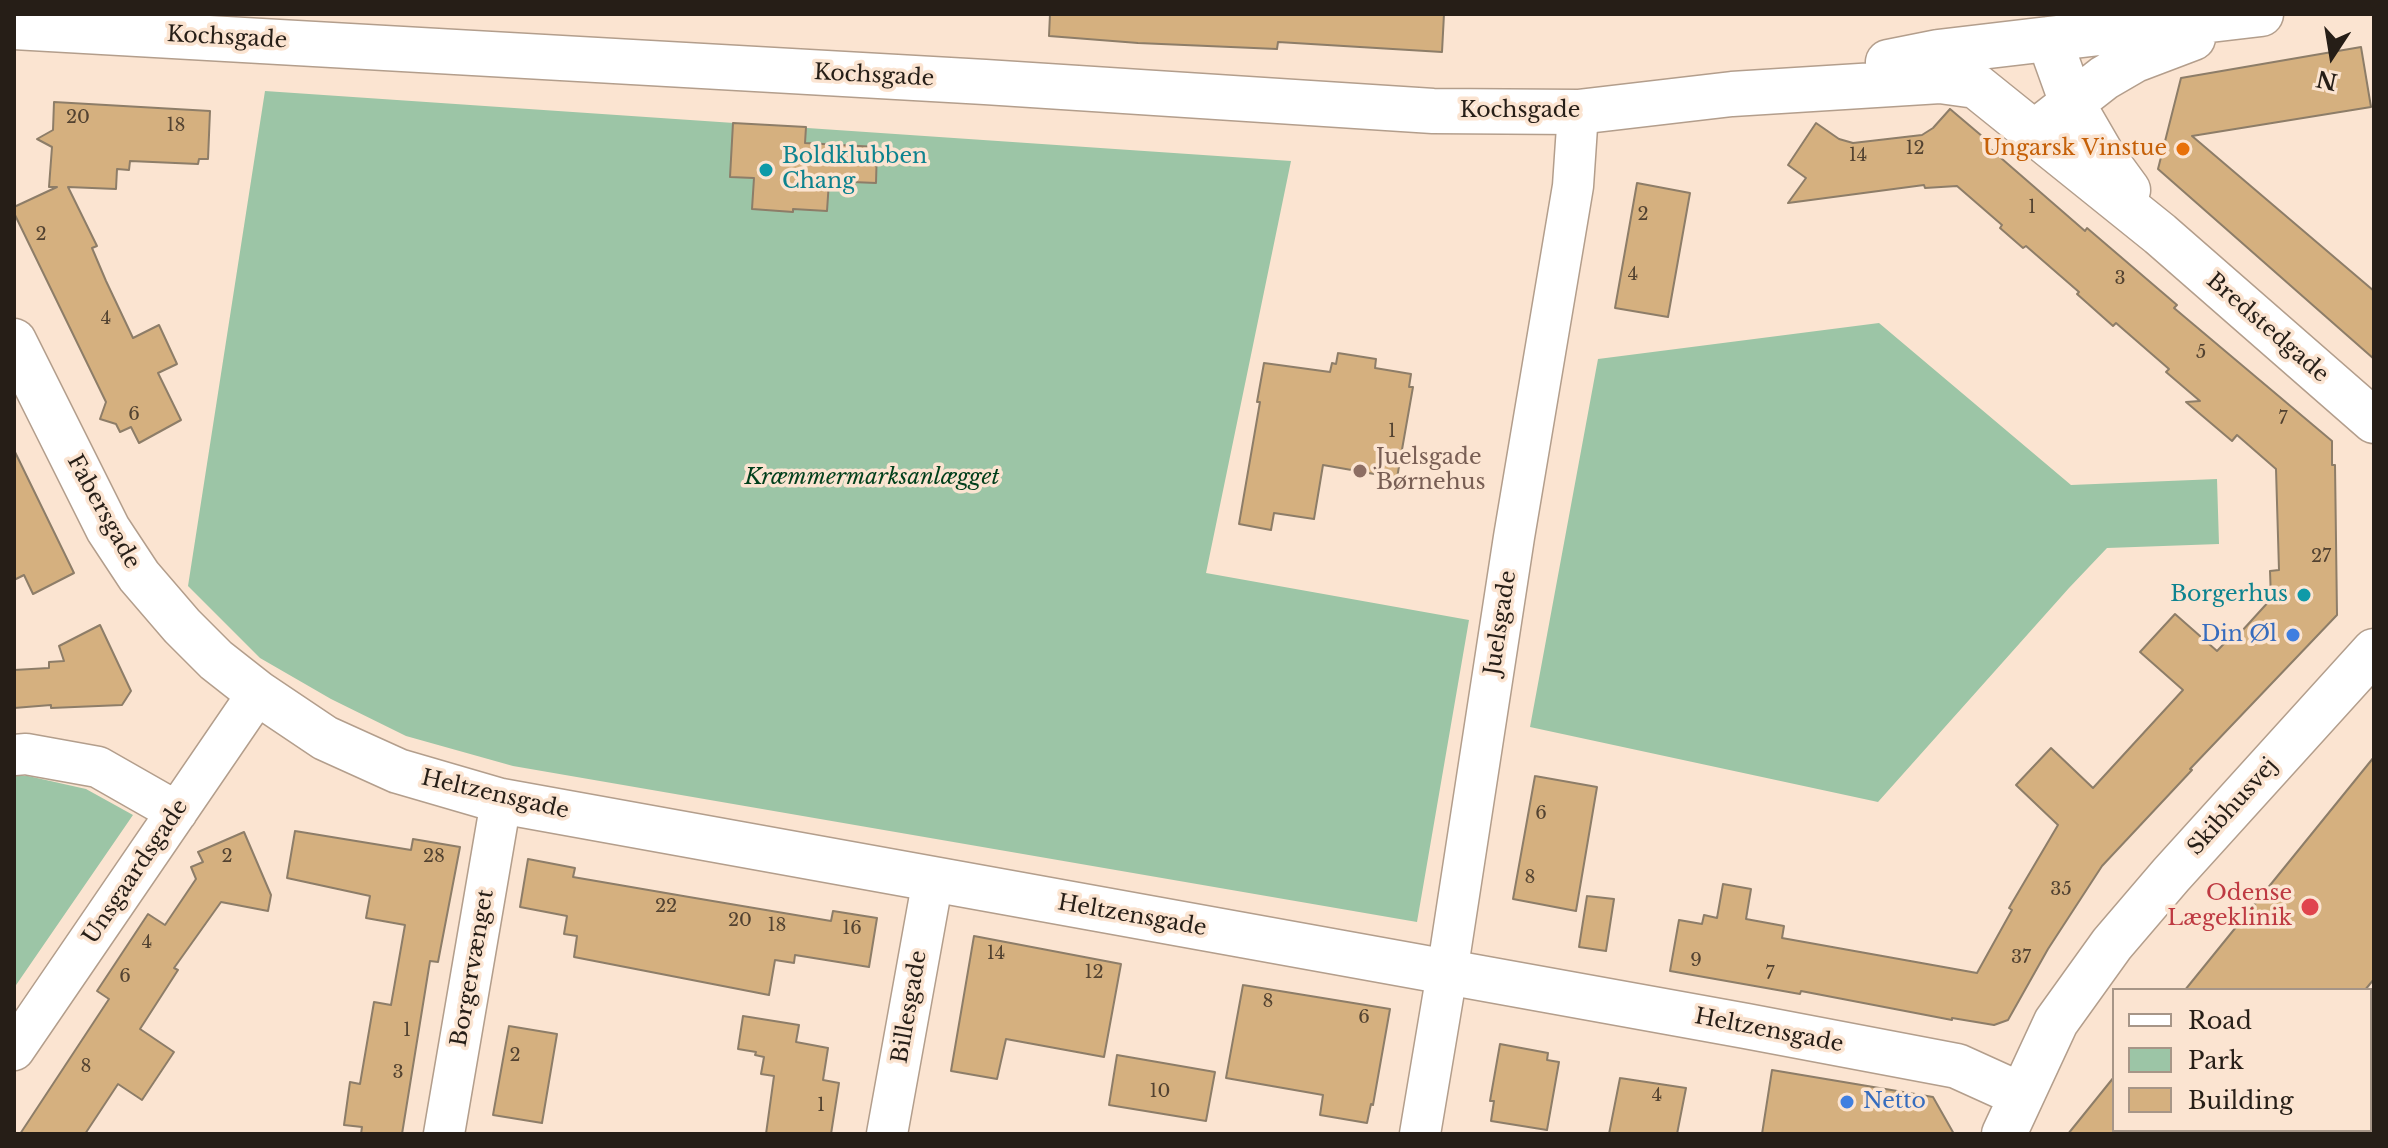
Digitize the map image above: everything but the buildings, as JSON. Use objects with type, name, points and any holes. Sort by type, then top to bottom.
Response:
[{"type":"street","name":"Kochsgade","points":[[14,27],[985,82],[1433,111],[1578,112],[1732,94],[1938,52],[1981,66],[2049,39],[2261,14]]},
{"type":"street","points":[[2035,132],[2104,78],[2135,60],[2173,44],[2274,14]]},
{"type":"street","name":"Bredstedgade","points":[[2049,39],[2072,103],[2101,153],[2160,234]]},
{"type":"street","name":"Bredstedgade","points":[[1981,66],[2035,132],[2160,234],[2374,421]]},
{"type":"street","name":"Juelsgade","points":[[1420,1134],[1573,186],[1578,112]]},
{"type":"street","name":"Fabersgade","points":[[14,341],[108,529],[139,576],[216,660],[258,693]]},
{"type":"street","name":"Skibhusvej","points":[[2013,1114],[2056,1022],[2112,944],[2374,651]]},
{"type":"street","name":"Heltzensgade","points":[[258,693],[325,738],[398,771],[501,801],[1957,1066],[2013,1114]]},
{"type":"street","name":"Unsgaardsgade","points":[[14,1050],[258,693]]},
{"type":"street","points":[[14,755],[26,754],[98,767],[177,812]]},
{"type":"street","name":"Borgervænget","points":[[444,1134],[501,801]]},
{"type":"street","name":"Billesgade","points":[[887,1134],[933,879]]},
{"type":"green space","name":"Kræmmermarksanlægget","points":[[265,91],[1291,161],[1206,573],[1469,620],[1417,922],[513,766],[406,736],[331,699],[260,658],[188,586]]},
{"type":"green space","points":[[1879,323],[2071,485],[2217,479],[2219,544],[2107,548],[1878,802],[1530,727],[1598,359]]},
{"type":"green space","points":[[14,776],[28,776],[86,789],[133,815],[14,988]]},
{"type":"place","name":"Ungarsk Vinstue","points":[[2183,149]]},
{"type":"place","name":"Boldklubben Chang","points":[[766,170]]},
{"type":"place","name":"Juelsgade Børnehus","points":[[1360,471]]},
{"type":"place","name":"Borgerhus","points":[[2304,595]]},
{"type":"place","name":"Din Øl","points":[[2293,635]]},
{"type":"place","name":"Odense Lægeklinik","points":[[2310,907]]},
{"type":"place","name":"Netto","points":[[1847,1102]]}]
